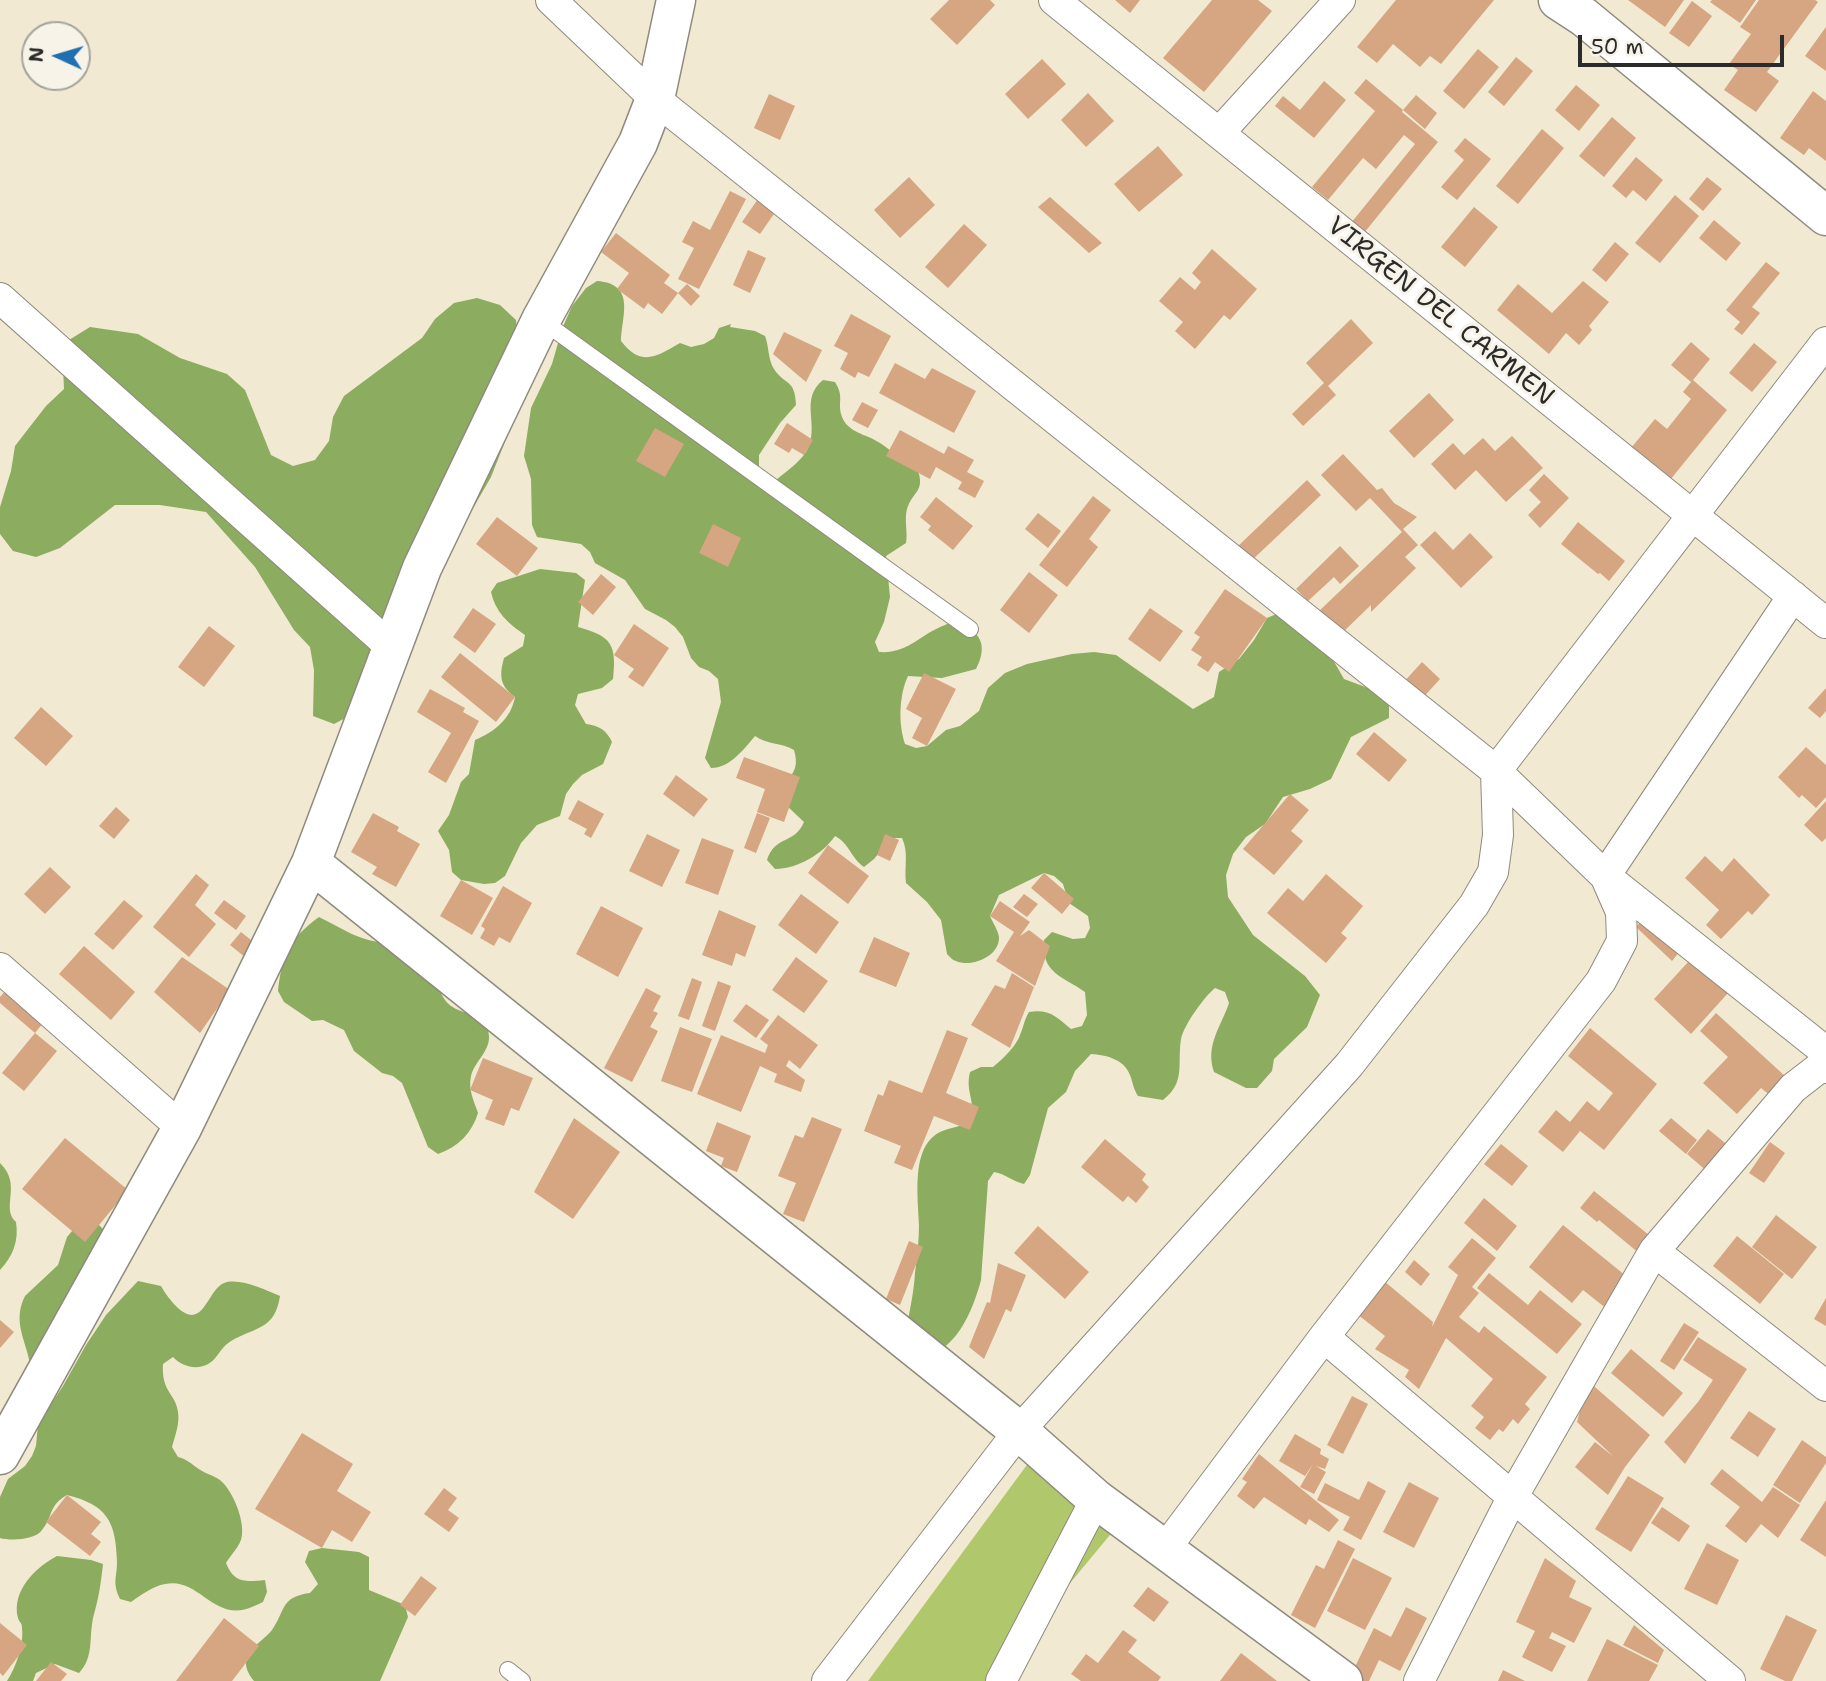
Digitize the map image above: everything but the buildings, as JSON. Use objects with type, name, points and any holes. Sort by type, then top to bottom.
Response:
[{"type":"street","points":[[551,0],[655,99],[1496,771],[1605,876],[1826,1052]]},
{"type":"street","points":[[3,1445],[182,1128],[311,863],[422,568],[541,320],[638,143],[655,99],[676,0]]},
{"type":"street","name":"VIRGEN DEL CARMEN","points":[[1054,0],[1826,624]]},
{"type":"street","points":[[1219,133],[1340,0]]},
{"type":"street","points":[[1558,0],[1584,17],[1826,216]]},
{"type":"street","points":[[0,298],[391,647]]},
{"type":"street","points":[[827,1681],[1019,1431],[1349,1065],[1474,905],[1493,872],[1498,835],[1496,771],[1826,342]]},
{"type":"street","points":[[1605,876],[1793,596]]},
{"type":"street","points":[[311,863],[1019,1431],[1096,1499],[1343,1681]]},
{"type":"street","points":[[1165,1549],[1324,1337],[1601,981],[1622,941],[1621,912],[1605,876]]},
{"type":"street","points":[[0,968],[182,1128]]},
{"type":"street","points":[[1419,1681],[1513,1496],[1654,1251],[1793,1088],[1819,1068],[1826,1068]]},
{"type":"street","points":[[1654,1251],[1826,1386]]},
{"type":"street","points":[[1324,1337],[1730,1681]]},
{"type":"street","points":[[1000,1681],[1096,1499]]},
{"type":"lane","points":[[541,320],[970,629]]},
{"type":"lane","points":[[508,1670],[522,1681]]},
{"type":"green space","points":[[597,281],[609,283],[622,294],[624,311],[621,341],[628,349],[642,357],[656,355],[680,343],[691,347],[704,344],[714,338],[719,328],[731,324],[730,327],[755,331],[765,336],[772,365],[794,390],[796,405],[780,423],[759,455],[763,479],[775,481],[799,461],[806,451],[812,428],[812,395],[823,380],[835,382],[838,387],[841,414],[847,425],[917,468],[920,482],[907,509],[906,543],[886,556],[890,597],[884,622],[875,642],[879,652],[898,650],[936,629],[953,624],[964,626],[977,635],[982,651],[976,669],[942,678],[908,676],[900,710],[905,744],[916,748],[927,746],[946,730],[960,726],[979,711],[988,688],[1005,673],[1027,664],[1072,654],[1094,652],[1116,655],[1193,709],[1214,697],[1219,672],[1239,659],[1267,618],[1286,610],[1321,639],[1344,679],[1389,696],[1389,718],[1351,737],[1331,779],[1283,797],[1265,824],[1246,837],[1233,854],[1226,875],[1228,897],[1253,935],[1305,976],[1320,995],[1307,1027],[1274,1059],[1272,1071],[1257,1088],[1246,1088],[1214,1072],[1211,1053],[1229,1003],[1225,992],[1215,988],[1186,1026],[1181,1039],[1178,1079],[1163,1100],[1138,1096],[1123,1065],[1108,1057],[1091,1054],[1075,1071],[1066,1092],[1048,1108],[1030,1175],[1024,1184],[994,1172],[988,1181],[981,1280],[972,1308],[957,1335],[943,1348],[907,1326],[914,1286],[919,1225],[918,1181],[924,1149],[934,1136],[944,1130],[971,1121],[970,1072],[981,1067],[993,1067],[1013,1048],[1029,1012],[1048,1013],[1071,1029],[1082,1026],[1087,1015],[1085,992],[1050,967],[1044,951],[1044,940],[1052,932],[1073,939],[1085,938],[1090,928],[1088,916],[1069,903],[1063,884],[1054,876],[1044,873],[999,895],[990,916],[999,937],[995,950],[984,959],[962,963],[947,954],[941,920],[927,902],[906,883],[906,855],[902,838],[891,838],[864,867],[835,836],[817,854],[792,866],[775,869],[767,860],[770,852],[795,834],[804,822],[787,806],[786,782],[795,767],[794,750],[755,736],[730,762],[711,768],[705,758],[721,702],[718,679],[699,667],[691,658],[683,637],[675,627],[645,609],[625,580],[595,563],[590,552],[581,544],[537,537],[532,525],[531,479],[524,456],[531,408],[552,364],[572,306],[586,288]]},
{"type":"green space","points":[[477,298],[500,305],[516,320],[516,414],[491,477],[355,713],[334,724],[313,716],[314,670],[310,647],[294,630],[255,567],[206,512],[160,505],[115,505],[60,548],[36,557],[13,551],[0,534],[0,507],[15,446],[46,406],[64,389],[63,366],[69,340],[90,327],[138,334],[180,358],[227,374],[245,390],[271,455],[293,466],[315,460],[329,441],[333,417],[344,396],[422,338],[435,319],[454,303]]},
{"type":"green space","points":[[540,569],[576,573],[585,580],[578,627],[605,638],[612,650],[614,667],[613,679],[602,688],[578,694],[575,705],[586,724],[602,729],[612,742],[603,764],[582,775],[573,784],[566,794],[560,816],[537,825],[521,843],[505,876],[495,883],[484,884],[461,880],[452,872],[449,850],[438,831],[449,815],[461,782],[469,774],[475,740],[501,724],[510,712],[515,697],[506,689],[502,680],[502,664],[504,658],[523,646],[525,635],[504,617],[491,592],[497,583]]},
{"type":"green space","points":[[319,917],[357,936],[382,942],[437,981],[441,994],[454,1008],[475,1016],[486,1026],[489,1033],[487,1047],[473,1070],[470,1081],[478,1113],[468,1133],[452,1147],[438,1154],[428,1147],[402,1083],[393,1076],[382,1073],[354,1051],[344,1030],[323,1020],[312,1021],[284,1002],[278,991],[285,958],[300,933]]},
{"type":"green space","points":[[0,1163],[10,1180],[10,1210],[16,1222],[17,1236],[14,1248],[0,1270]]},
{"type":"green space","points":[[97,1223],[114,1240],[30,1364],[20,1323],[21,1305],[25,1296],[58,1265],[67,1237],[78,1224]]},
{"type":"green space","points":[[138,1281],[161,1286],[178,1308],[194,1315],[205,1306],[220,1285],[227,1282],[247,1284],[280,1296],[274,1315],[269,1321],[228,1343],[206,1365],[189,1366],[173,1357],[163,1364],[164,1381],[178,1412],[178,1425],[172,1447],[178,1457],[220,1480],[229,1491],[239,1513],[241,1539],[226,1563],[229,1570],[241,1580],[265,1580],[267,1592],[263,1602],[247,1609],[231,1610],[221,1607],[195,1590],[176,1583],[156,1587],[131,1602],[120,1599],[116,1584],[116,1548],[111,1525],[100,1510],[81,1499],[67,1495],[61,1499],[46,1525],[34,1536],[22,1539],[0,1538],[0,1497],[8,1479],[25,1466],[32,1456],[38,1424],[86,1345],[106,1315]]},
{"type":"green space","points":[[1032,1458],[1119,1524],[989,1681],[868,1681]]},
{"type":"green space","points":[[322,1548],[359,1552],[369,1557],[369,1590],[405,1605],[408,1617],[380,1681],[254,1681],[246,1664],[250,1651],[272,1630],[288,1601],[310,1593],[318,1584],[305,1562],[309,1551]]},
{"type":"green space","points":[[57,1556],[103,1564],[87,1660],[79,1673],[55,1664],[36,1673],[33,1681],[7,1681],[21,1649],[22,1626],[18,1618],[18,1598],[34,1573]]}]
